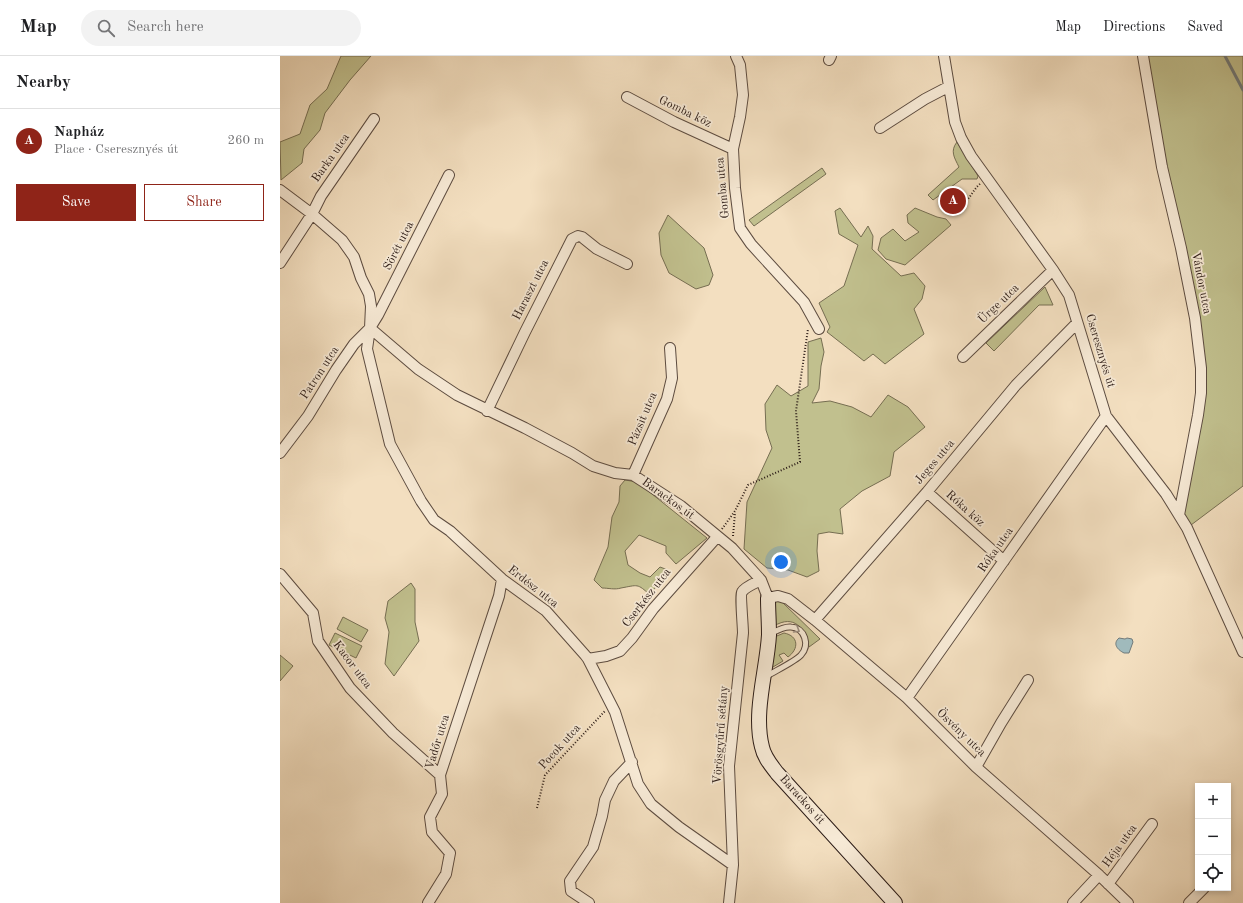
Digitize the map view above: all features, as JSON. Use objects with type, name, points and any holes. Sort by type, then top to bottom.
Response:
[{"type":"street","name":"Cseresznyés út","points":[[944,56],[955,122],[961,138],[971,156],[1053,270],[1069,295],[1106,416],[1166,494],[1187,528],[1243,652]]},
{"type":"street","name":"Vándor utca","points":[[1143,56],[1162,167],[1195,318],[1201,368],[1201,393],[1198,415],[1179,516]]},
{"type":"street","name":"Gomba utca","points":[[738,60],[743,95],[733,149],[735,188],[740,228],[751,244],[804,302],[819,330]]},
{"type":"street","points":[[880,128],[924,99],[948,87]]},
{"type":"street","name":"Gomba köz","points":[[627,97],[674,122],[733,149]]},
{"type":"street","name":"Barka utca","points":[[280,263],[312,214],[321,196],[374,119]]},
{"type":"street","name":"Sörét utca","points":[[370,328],[449,175]]},
{"type":"street","points":[[280,190],[312,214],[342,240],[354,257],[360,278],[369,294],[371,306],[370,328]]},
{"type":"street","name":"Haraszt utca","points":[[487,411],[527,326],[572,239],[578,236],[582,237],[597,249],[627,264]]},
{"type":"street","name":"Ürge utca","points":[[963,357],[1053,270]]},
{"type":"street","name":"Jeges utca","points":[[815,620],[927,492],[1016,386],[1077,323]]},
{"type":"street","name":"Barackos út","points":[[370,328],[418,370],[456,395],[525,428],[593,466],[615,473],[633,475],[680,506],[732,548],[761,580],[768,598],[769,634],[759,715],[759,733],[762,749],[777,773],[893,902]]},
{"type":"street","name":"Patron utca","points":[[280,453],[308,416],[339,365],[354,344],[370,328]]},
{"type":"street","name":"Erdész utca","points":[[370,328],[368,348],[390,444],[421,501],[434,520],[450,532],[502,579],[546,611],[588,659],[615,712],[638,784],[651,804],[679,827],[733,865]]},
{"type":"street","name":"Pázsit utca","points":[[633,475],[667,399],[672,378],[670,348]]},
{"type":"street","name":"Róka utca","points":[[907,698],[1106,416]]},
{"type":"street","name":"Róka köz","points":[[927,492],[1004,562]]},
{"type":"street","name":"Cserkész utca","points":[[588,659],[606,656],[620,651],[632,638],[653,609],[717,536]]},
{"type":"street","name":"Kacor utca","points":[[280,574],[313,613],[318,641],[350,688],[393,733],[440,775]]},
{"type":"street","name":"Vadőr utca","points":[[428,903],[446,874],[450,853],[432,832],[430,817],[442,794],[440,775],[500,596],[502,579]]},
{"type":"street","name":"Vörösgyűrű sétány","points":[[728,903],[733,865],[730,766],[743,633],[743,615],[740,595],[743,590],[761,580]]},
{"type":"street","name":"Ösvény utca","points":[[768,598],[778,596],[788,599],[815,620],[907,698],[976,767],[1099,875],[1128,903]]},
{"type":"street","points":[[976,767],[1028,680]]},
{"type":"street","points":[[589,903],[571,891],[570,881],[592,847],[602,816],[605,800],[614,781],[632,762]]},
{"type":"street","name":"Héja utca","points":[[1108,884],[1152,824]]},
{"type":"street","points":[[1073,903],[1099,875]]},
{"type":"street","points":[[1189,903],[1201,891]]},
{"type":"lane","points":[[764,677],[801,656],[805,649],[806,642],[803,634],[797,628],[790,626],[769,634]]},
{"type":"path","points":[[964,203],[970,198],[970,194],[987,178]]},
{"type":"path","points":[[717,536],[735,511],[748,485],[800,462],[796,411],[810,314]]},
{"type":"path","points":[[732,548],[735,511]]},
{"type":"path","name":"Pocok utca","points":[[537,808],[545,775],[611,705]]},
{"type":"shaded area","points":[[341,56],[371,56],[350,80],[325,113],[320,130],[304,149],[302,163],[281,180],[280,142],[300,134],[310,105],[327,89]]},
{"type":"shaded area","points":[[1143,56],[1243,56],[1243,486],[1187,528],[1179,515],[1201,368]]},
{"type":"shaded area","points":[[957,142],[978,176],[977,179],[962,179],[933,200],[928,195],[959,167],[953,151]]},
{"type":"shaded area","points":[[822,168],[826,174],[754,226],[749,220]]},
{"type":"shaded area","points":[[840,208],[861,237],[868,226],[873,236],[872,249],[901,276],[914,273],[925,286],[922,299],[914,309],[924,334],[885,364],[873,354],[864,361],[827,332],[830,327],[819,303],[844,286],[858,245],[839,234],[835,211]]},
{"type":"shaded area","points":[[915,208],[946,219],[951,225],[905,265],[886,259],[878,250],[881,238],[893,229],[905,241],[919,232],[908,223],[907,215]]},
{"type":"shaded area","points":[[668,215],[704,248],[713,275],[709,285],[696,289],[669,273],[661,255],[659,233]]},
{"type":"shaded area","points":[[1045,287],[1053,305],[1039,305],[994,351],[986,343]]},
{"type":"shaded area","points":[[821,338],[824,352],[819,389],[812,403],[830,401],[852,407],[871,417],[888,395],[908,407],[925,427],[894,452],[890,476],[862,491],[840,509],[843,534],[829,532],[818,534],[817,551],[819,571],[807,577],[788,570],[767,568],[744,549],[747,502],[772,448],[766,430],[765,404],[777,385],[791,396],[808,386],[808,342]]},
{"type":"shaded area","points":[[625,480],[637,482],[707,538],[676,564],[666,553],[666,546],[639,535],[625,551],[628,565],[640,573],[650,577],[660,567],[668,570],[650,595],[642,588],[637,586],[616,589],[602,588],[594,580],[608,547],[612,517],[619,502],[620,486]]},
{"type":"shaded area","points":[[411,583],[415,589],[415,622],[419,641],[394,676],[385,664],[389,632],[385,618],[388,601]]},
{"type":"shaded area","points":[[777,601],[781,601],[820,639],[809,647],[805,634],[798,625],[793,622],[781,623],[774,626],[773,605]]},
{"type":"shaded area","points":[[343,617],[368,630],[361,642],[337,629]]},
{"type":"shaded area","points":[[335,633],[362,646],[356,658],[329,645]]},
{"type":"shaded area","points":[[784,633],[795,640],[796,647],[792,654],[788,657],[784,653],[779,655],[783,661],[768,670],[772,638]]},
{"type":"shaded area","points":[[280,655],[293,666],[280,681]]},
{"type":"water","points":[[1119,638],[1132,639],[1133,642],[1129,653],[1124,653],[1117,647],[1116,642]]},
{"type":"waterway","points":[[1225,56],[1243,90]]},
{"type":"place","name":"Napház","points":[[953,201]]}]
